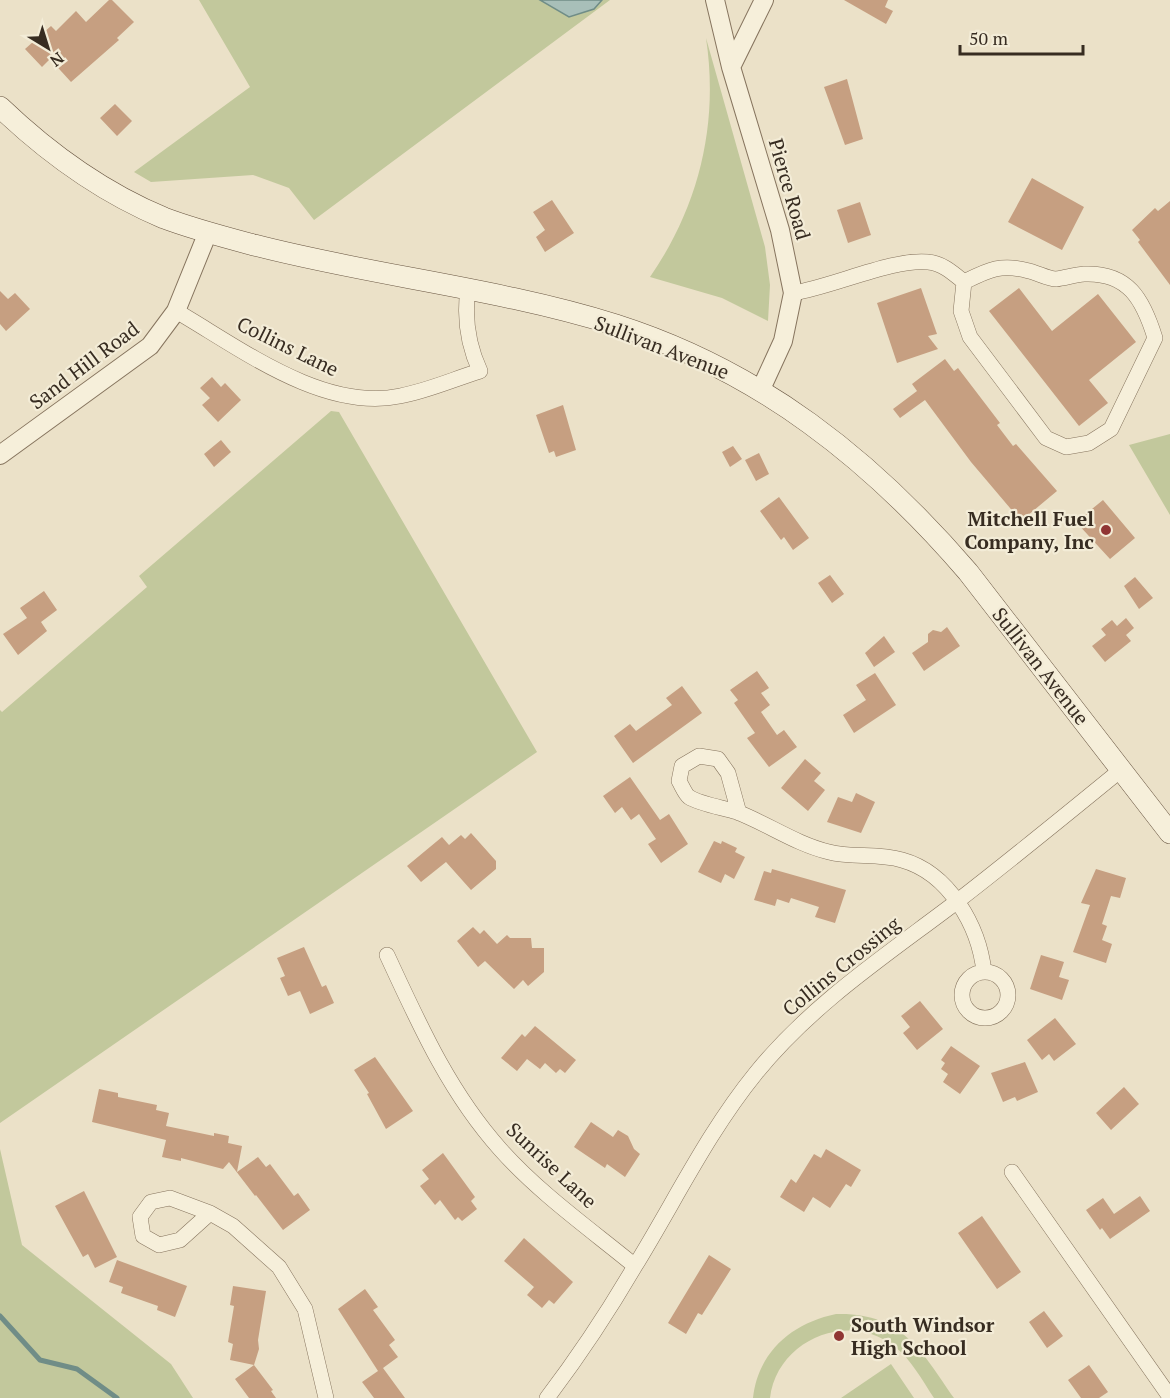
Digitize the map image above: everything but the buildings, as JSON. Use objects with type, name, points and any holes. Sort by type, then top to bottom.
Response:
[{"type":"main road","name":"Sullivan Avenue","points":[[0,107],[59,157],[103,186],[163,217],[208,232],[320,262],[468,290],[616,325],[694,356],[761,389],[834,440],[901,498],[932,530],[969,572],[1170,833]]},
{"type":"street","name":"Pierce Road","points":[[715,0],[731,67],[780,230],[793,293],[783,341],[761,389]]},
{"type":"street","points":[[731,67],[764,0]]},
{"type":"street","name":"Sand Hill Road","points":[[0,454],[150,346],[176,311],[208,232]]},
{"type":"street","points":[[793,293],[820,289],[908,262],[930,262],[948,269],[964,282]]},
{"type":"street","points":[[994,266],[1026,270],[1054,279],[1083,274],[1108,275],[1125,283],[1147,312],[1155,338],[1111,429],[1089,443],[1066,447],[1046,438],[970,337],[961,311],[964,282],[994,266]]},
{"type":"street","name":"Collins Lane","points":[[176,311],[318,389],[350,397],[399,397],[480,371],[473,356],[465,312],[468,290]]},
{"type":"street","name":"Collins Crossing","points":[[547,1398],[583,1350],[720,1120],[756,1073],[792,1033],[832,995],[957,902],[1122,769]]},
{"type":"street","points":[[739,813],[774,831],[830,852],[902,860],[922,869],[957,902],[976,936],[984,972]]},
{"type":"street","name":"Sunrise Lane","points":[[387,955],[428,1045],[458,1096],[500,1149],[552,1197],[635,1266]]},
{"type":"street","points":[[1012,1172],[1170,1397]]},
{"type":"street","points":[[210,1213],[233,1226],[279,1267],[305,1309],[326,1398]]},
{"type":"green space","points":[[199,0],[610,0],[314,220],[289,188],[253,175],[151,182],[134,172],[250,87]]},
{"type":"green space","points":[[706,38],[765,247],[770,285],[768,321],[722,298],[650,277],[681,222],[693,193],[701,163],[710,102]]},
{"type":"green space","points":[[331,411],[339,412],[537,752],[0,1123],[0,710],[2,712],[147,587],[139,576]]},
{"type":"green space","points":[[1170,434],[1170,515],[1129,445]]},
{"type":"green space","points":[[0,1149],[22,1245],[171,1364],[193,1398],[0,1398]]},
{"type":"green space","points":[[836,1314],[858,1315],[893,1327],[919,1350],[954,1398],[934,1398],[906,1357],[894,1346],[876,1336],[856,1331],[836,1331],[817,1337],[800,1347],[786,1360],[775,1378],[770,1398],[753,1398],[762,1367],[780,1342],[805,1324]]},
{"type":"green space","points":[[891,1364],[914,1398],[841,1398]]},
{"type":"water","points":[[540,0],[602,0],[594,9],[569,17]]},
{"type":"waterway","points":[[0,1316],[40,1360],[77,1369],[117,1398]]},
{"type":"place","name":"Mitchell Fuel Company, Inc","points":[[1106,530]]},
{"type":"place","name":"South Windsor High School","points":[[839,1336]]}]
